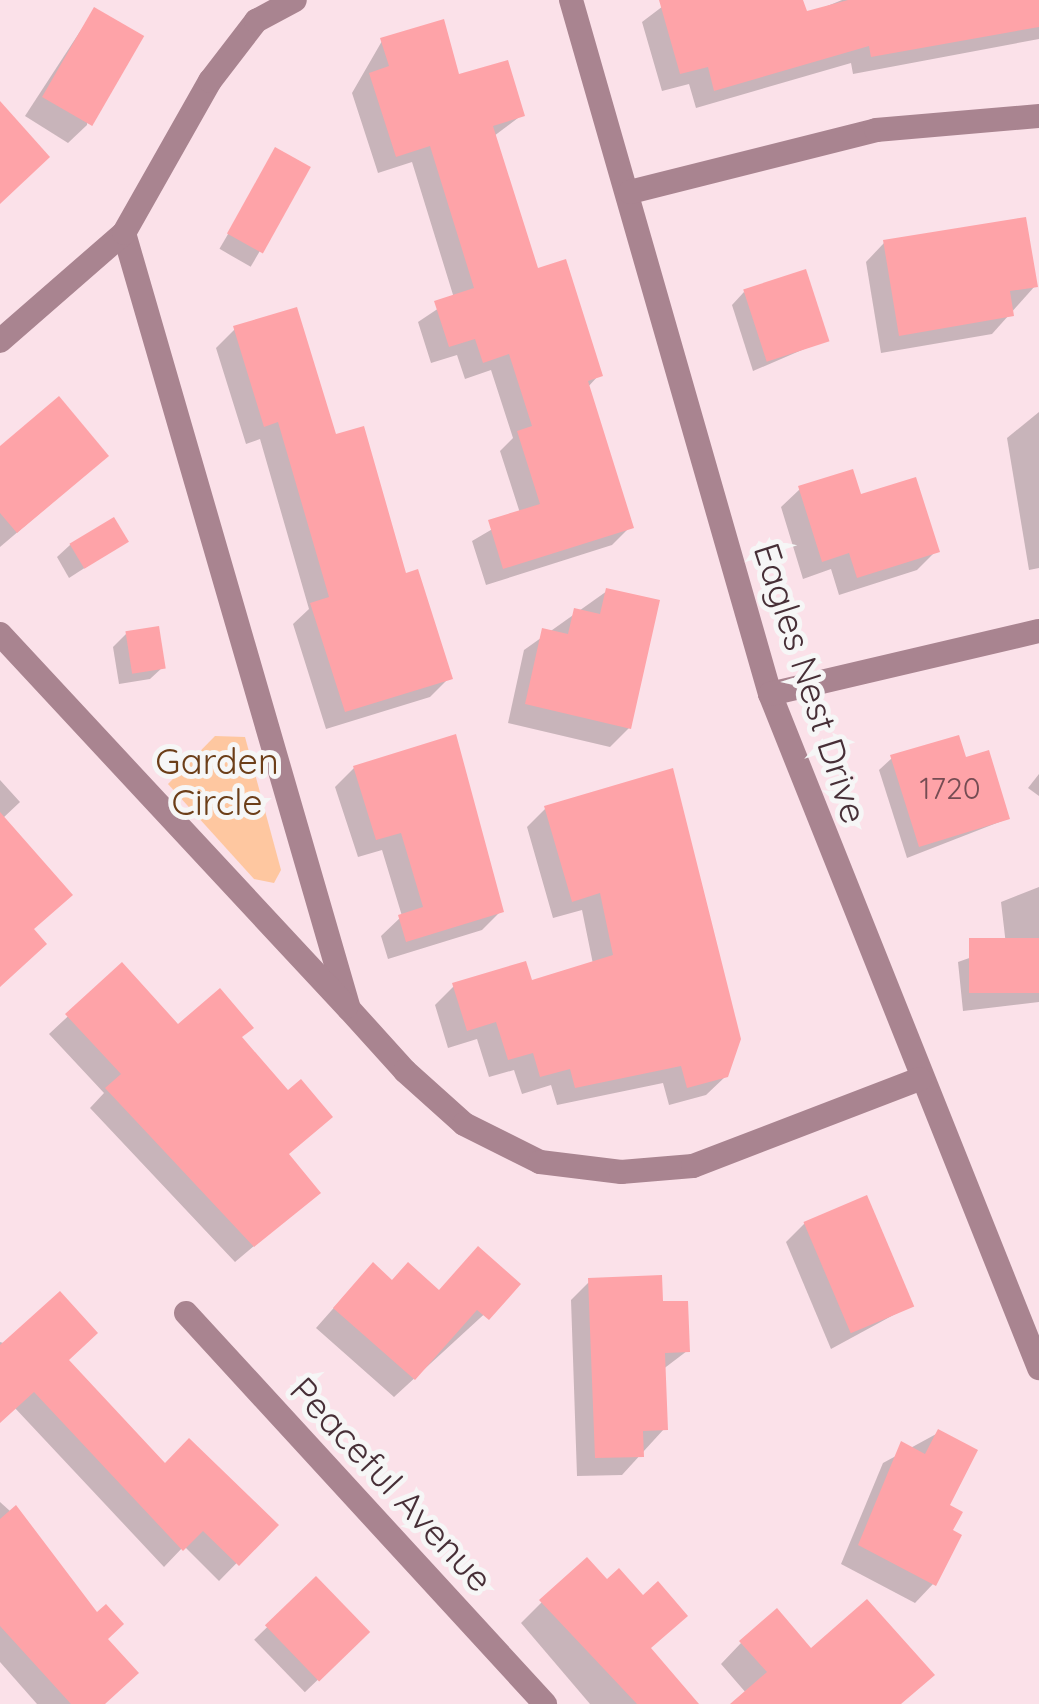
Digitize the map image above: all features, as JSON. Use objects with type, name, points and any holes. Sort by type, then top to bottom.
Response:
[{"type":"street","points":[[0,341],[124,233],[210,81],[256,21],[295,0]]},
{"type":"street","name":"Eagles Nest Drive","points":[[571,0],[630,192],[770,694],[1039,1368]]},
{"type":"street","points":[[630,192],[876,130],[1039,116]]},
{"type":"street","points":[[124,233],[349,1009]]},
{"type":"street","points":[[770,694],[1039,631]]},
{"type":"street","points":[[0,634],[349,1009],[464,1124],[540,1162],[693,1166],[920,1079]]},
{"type":"street","name":"Peaceful Avenue","points":[[186,1313],[545,1704]]},
{"type":"green space","name":"Garden Circle","points":[[215,736],[245,737],[281,870],[274,883],[254,879],[168,784]]},
{"type":"building","points":[[659,0],[803,0],[807,11],[848,0],[1039,0],[1039,27],[871,57],[869,46],[714,91],[708,67],[680,74]]},
{"type":"building","points":[[94,7],[144,36],[92,126],[42,97]]},
{"type":"building","points":[[444,19],[459,74],[508,60],[525,116],[493,126],[538,268],[566,259],[603,376],[588,381],[634,528],[503,569],[488,520],[540,504],[517,431],[532,426],[509,354],[483,363],[475,339],[449,347],[434,301],[474,288],[430,146],[396,157],[369,73],[389,66],[380,38]]},
{"type":"building","points":[[0,101],[50,157],[0,204]]},
{"type":"building","points":[[275,147],[311,167],[263,253],[227,234]]},
{"type":"building","points":[[1026,217],[1038,287],[1010,291],[1014,316],[899,336],[883,240]]},
{"type":"building","points":[[806,269],[829,341],[767,362],[743,289]]},
{"type":"building","points":[[297,307],[336,434],[364,426],[406,573],[418,569],[453,679],[345,712],[310,603],[329,597],[278,422],[264,427],[233,326]]},
{"type":"building","points":[[59,396],[109,456],[17,533],[0,513],[0,446]]},
{"type":"building","points":[[853,469],[861,494],[916,477],[940,552],[857,578],[849,553],[822,562],[798,486]]},
{"type":"building","points":[[114,517],[129,542],[84,569],[69,544]]},
{"type":"building","points":[[606,588],[660,600],[631,729],[525,704],[542,628],[568,634],[574,608],[600,614]]},
{"type":"building","points":[[159,626],[166,668],[132,674],[125,631]]},
{"type":"building","points":[[456,734],[504,912],[406,942],[398,915],[423,907],[401,833],[376,840],[353,766]]},
{"type":"building","points":[[959,735],[966,757],[989,750],[1010,819],[919,847],[890,755]]},
{"type":"building","points":[[673,768],[741,1039],[728,1077],[687,1088],[681,1066],[575,1088],[570,1069],[540,1077],[533,1053],[508,1060],[496,1022],[467,1031],[452,983],[526,961],[532,980],[613,955],[600,893],[572,902],[544,806]]},
{"type":"building","points":[[0,812],[73,895],[34,929],[47,944],[0,987]]},
{"type":"building","points":[[969,938],[1039,938],[1039,993],[969,993]]},
{"type":"building","points":[[122,962],[178,1024],[220,988],[254,1028],[242,1037],[288,1090],[301,1079],[333,1117],[289,1154],[321,1193],[254,1247],[105,1088],[121,1074],[65,1014]]},
{"type":"building","points":[[867,1195],[914,1306],[851,1333],[803,1222]]},
{"type":"building","points":[[478,1246],[521,1284],[489,1320],[477,1310],[415,1380],[333,1308],[373,1262],[392,1280],[408,1262],[439,1290]]},
{"type":"building","points":[[662,1275],[663,1301],[688,1301],[690,1352],[665,1353],[668,1430],[643,1431],[644,1457],[595,1458],[588,1278]]},
{"type":"building","points":[[60,1291],[98,1333],[69,1360],[165,1463],[189,1438],[279,1525],[239,1566],[203,1531],[183,1551],[34,1392],[0,1423],[0,1345]]},
{"type":"building","points":[[938,1429],[978,1450],[950,1505],[963,1512],[953,1530],[962,1535],[936,1586],[858,1545],[901,1441],[925,1454]]},
{"type":"building","points":[[16,1505],[97,1612],[106,1604],[124,1624],[108,1639],[139,1673],[105,1704],[71,1704],[0,1626],[0,1519]]},
{"type":"building","points":[[587,1557],[607,1579],[619,1568],[643,1595],[658,1581],[688,1616],[651,1648],[699,1704],[637,1704],[539,1600]]},
{"type":"building","points":[[316,1576],[370,1632],[319,1681],[265,1625]]},
{"type":"building","points":[[867,1599],[935,1675],[901,1704],[730,1704],[767,1672],[739,1641],[777,1608],[811,1648]]}]
